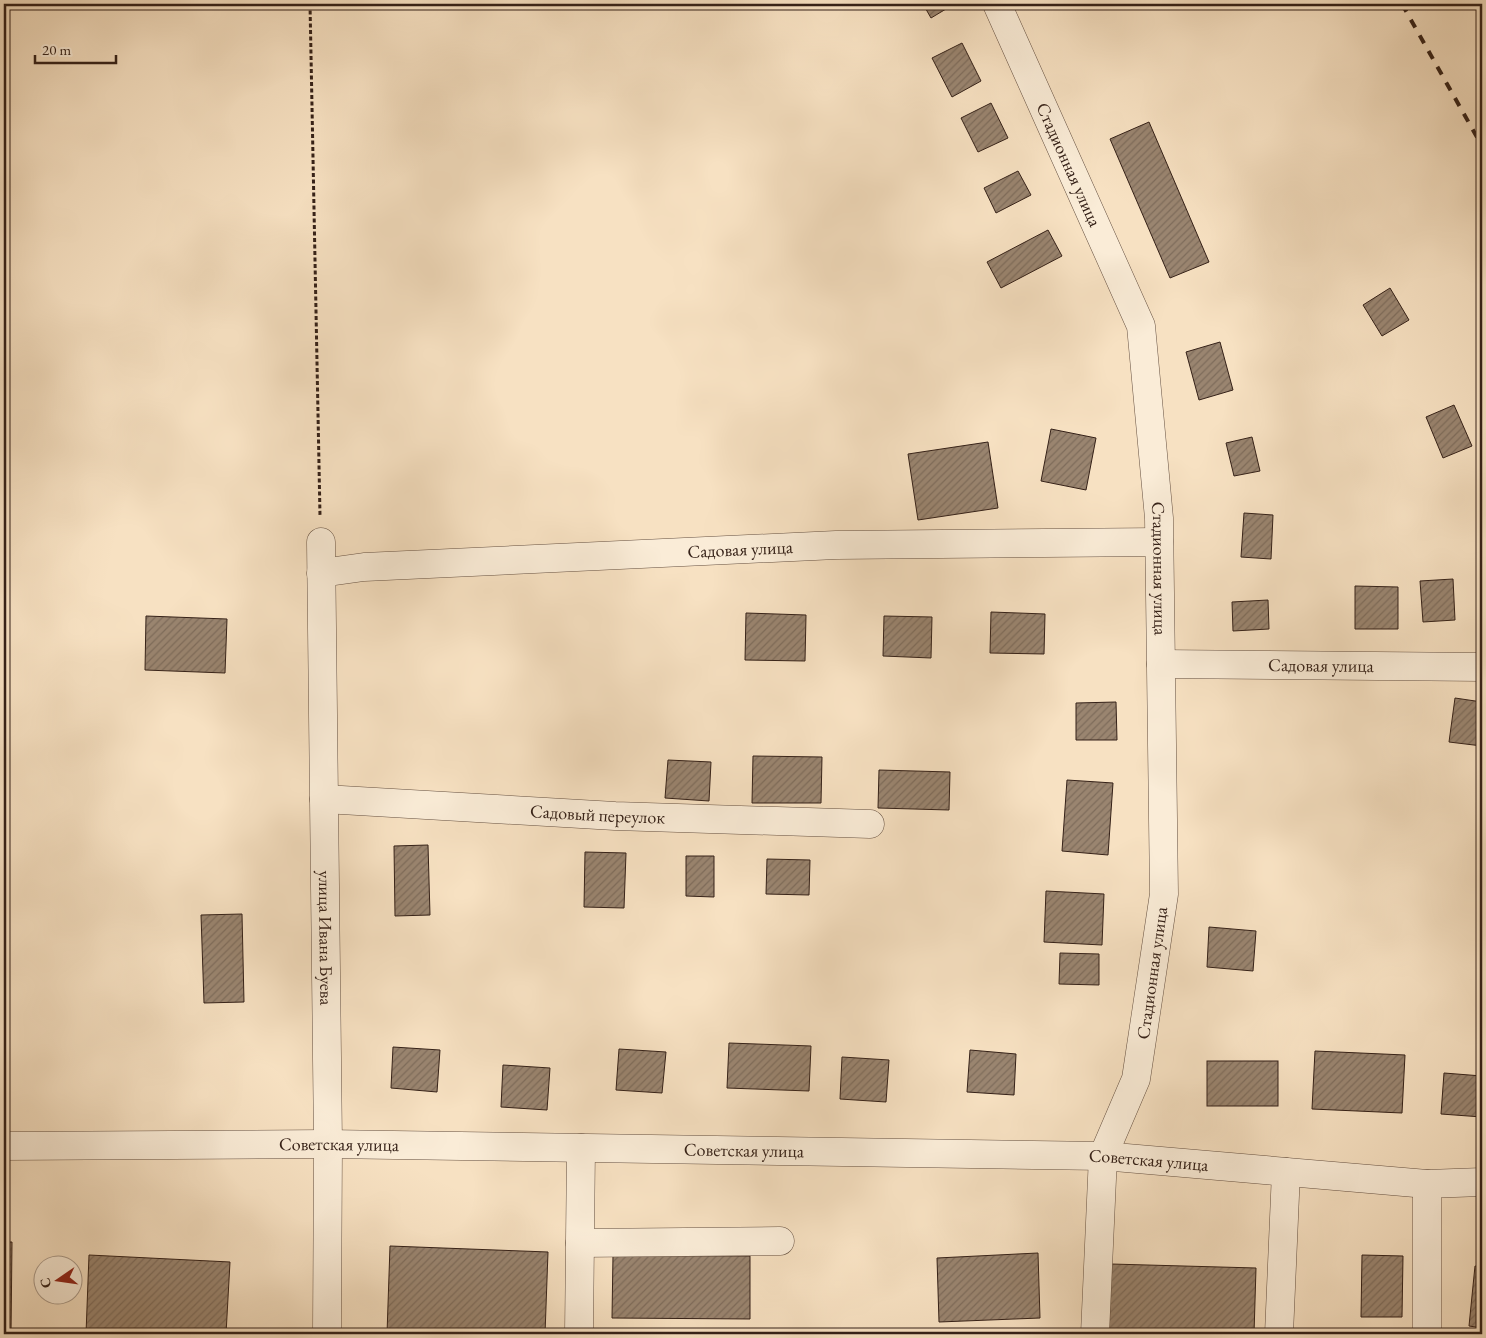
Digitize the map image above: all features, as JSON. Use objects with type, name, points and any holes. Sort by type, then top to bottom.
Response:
[{"type":"street","name":"Стадионная улица","points":[[998,4],[1141,326],[1159,542],[1164,894],[1136,1080],[1103,1156]]},
{"type":"street","name":"улица Ивана Буева","points":[[321,542],[328,1144],[327,1334]]},
{"type":"street","name":"Садовая улица","points":[[321,573],[364,567],[836,545],[1159,542]]},
{"type":"street","name":"Садовая улица","points":[[1161,664],[1482,667]]},
{"type":"street","name":"Садовый переулок","points":[[324,799],[615,816],[870,824]]},
{"type":"street","name":"Советская улица","points":[[4,1146],[328,1144],[1103,1156],[1427,1184],[1482,1182]]},
{"type":"street","points":[[579,1334],[581,1148]]},
{"type":"street","points":[[1095,1334],[1103,1156]]},
{"type":"street","points":[[1279,1334],[1286,1172]]},
{"type":"street","points":[[1427,1184],[1427,1334]]},
{"type":"street","points":[[580,1242],[780,1241]]},
{"type":"path","points":[[310,4],[321,542]]},
{"type":"building","points":[[923,4],[950,4],[951,6],[931,18]]},
{"type":"building","points":[[962,43],[981,81],[952,97],[932,58]]},
{"type":"building","points":[[991,103],[1008,138],[978,152],[961,118]]},
{"type":"building","points":[[1149,122],[1209,262],[1170,278],[1110,139]]},
{"type":"building","points":[[1018,171],[1031,195],[996,213],[984,188]]},
{"type":"building","points":[[1048,230],[1062,256],[1001,288],[987,262]]},
{"type":"building","points":[[1390,288],[1409,320],[1382,336],[1363,305]]},
{"type":"building","points":[[1220,342],[1233,390],[1199,400],[1186,352]]},
{"type":"building","points":[[1454,405],[1472,446],[1443,458],[1426,417]]},
{"type":"building","points":[[1051,429],[1096,438],[1086,490],[1041,481]]},
{"type":"building","points":[[1252,437],[1260,471],[1234,476],[1226,443]]},
{"type":"building","points":[[988,442],[998,508],[918,520],[908,454]]},
{"type":"building","points":[[1244,513],[1273,515],[1271,559],[1241,557]]},
{"type":"building","points":[[1453,579],[1455,620],[1423,622],[1420,581]]},
{"type":"building","points":[[1355,586],[1398,587],[1398,629],[1355,629]]},
{"type":"building","points":[[1268,600],[1269,629],[1233,631],[1232,602]]},
{"type":"building","points":[[991,612],[1045,614],[1044,654],[990,653]]},
{"type":"building","points":[[746,613],[806,615],[805,661],[745,660]]},
{"type":"building","points":[[146,616],[227,619],[225,673],[145,670]]},
{"type":"building","points":[[884,616],[932,617],[931,658],[883,656]]},
{"type":"building","points":[[1455,698],[1482,702],[1482,746],[1449,742]]},
{"type":"building","points":[[1116,702],[1117,740],[1076,740],[1076,703]]},
{"type":"building","points":[[753,756],[822,757],[821,803],[752,803]]},
{"type":"building","points":[[668,760],[711,762],[709,801],[665,798]]},
{"type":"building","points":[[879,770],[950,772],[949,810],[878,808]]},
{"type":"building","points":[[1067,780],[1113,783],[1108,855],[1062,851]]},
{"type":"building","points":[[428,845],[430,915],[395,916],[394,846]]},
{"type":"building","points":[[585,852],[626,853],[624,908],[584,907]]},
{"type":"building","points":[[686,856],[714,856],[714,897],[686,896]]},
{"type":"building","points":[[767,859],[810,860],[809,895],[766,894]]},
{"type":"building","points":[[1046,891],[1104,894],[1102,945],[1044,942]]},
{"type":"building","points":[[242,914],[244,1002],[204,1003],[201,915]]},
{"type":"building","points":[[1209,927],[1256,931],[1253,971],[1207,967]]},
{"type":"building","points":[[1060,953],[1099,954],[1099,985],[1059,984]]},
{"type":"building","points":[[729,1043],[811,1046],[809,1091],[727,1088]]},
{"type":"building","points":[[393,1047],[440,1050],[437,1092],[391,1088]]},
{"type":"building","points":[[619,1049],[666,1052],[662,1093],[616,1090]]},
{"type":"building","points":[[970,1050],[1016,1054],[1014,1095],[967,1092]]},
{"type":"building","points":[[1315,1051],[1405,1055],[1402,1113],[1312,1109]]},
{"type":"building","points":[[842,1057],[889,1060],[886,1102],[840,1099]]},
{"type":"building","points":[[1207,1061],[1278,1061],[1278,1106],[1207,1106]]},
{"type":"building","points":[[503,1065],[550,1068],[547,1110],[501,1107]]},
{"type":"building","points":[[1444,1073],[1482,1076],[1482,1117],[1441,1114]]},
{"type":"building","points":[[4,1242],[12,1242],[11,1334],[4,1334]]},
{"type":"building","points":[[390,1246],[548,1252],[545,1334],[387,1334]]},
{"type":"building","points":[[1038,1253],[1040,1318],[939,1322],[937,1258]]},
{"type":"building","points":[[89,1255],[230,1262],[226,1334],[86,1334]]},
{"type":"building","points":[[613,1255],[750,1256],[750,1319],[612,1318]]},
{"type":"building","points":[[1362,1255],[1403,1256],[1402,1317],[1361,1317]]},
{"type":"building","points":[[1111,1264],[1256,1268],[1254,1334],[1109,1330]]},
{"type":"building","points":[[1475,1266],[1482,1267],[1482,1328],[1469,1326]]},
{"type":"railway","points":[[1402,4],[1482,146]]}]
